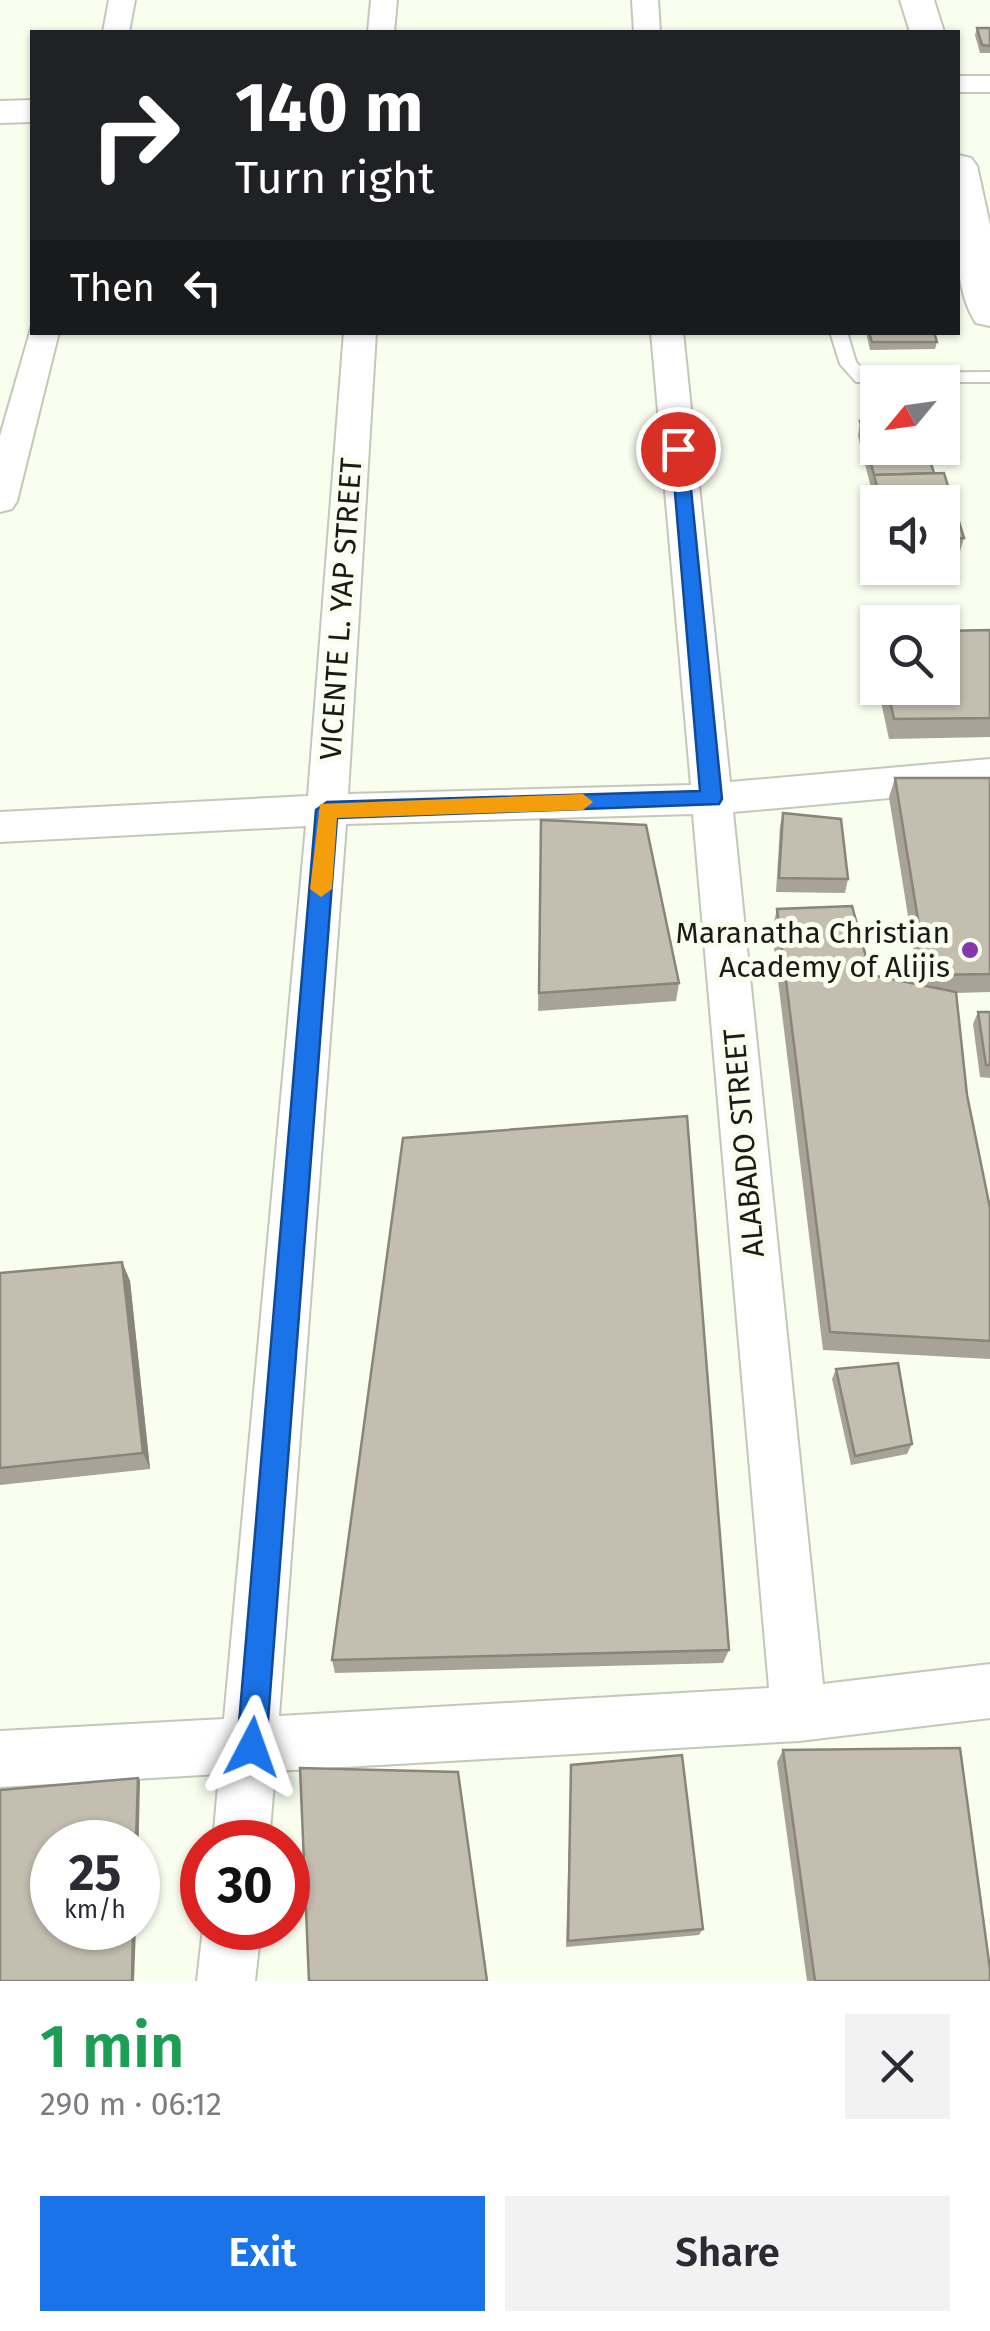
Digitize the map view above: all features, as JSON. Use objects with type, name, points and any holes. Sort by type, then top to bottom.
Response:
[{"type":"main road","points":[[917,0],[926,30]]},
{"type":"main road","points":[[0,112],[30,110]]},
{"type":"main road","points":[[960,190],[964,238],[990,314]]},
{"type":"street","points":[[116,30],[122,0]]},
{"type":"street","points":[[382,30],[384,0]]},
{"type":"street","points":[[645,0],[647,30]]},
{"type":"street","points":[[960,84],[990,84]]},
{"type":"street","points":[[0,501],[42,335]]},
{"type":"street","name":"VICENTE L. YAP STREET","points":[[244,1820],[327,810],[360,335]]},
{"type":"street","name":"ALABADO STREET","points":[[666,335],[799,1714]]},
{"type":"street","points":[[0,827],[327,810],[712,799],[990,774]]},
{"type":"street","points":[[0,1759],[799,1714],[990,1691]]},
{"type":"street","points":[[226,1981],[230,1950]]},
{"type":"lane","points":[[839,335],[848,364],[862,378],[990,378]]},
{"type":"building","points":[[977,28],[990,28],[990,46],[982,45]]},
{"type":"building","points":[[870,335],[935,335],[937,342],[872,342]]},
{"type":"building","points":[[871,465],[931,465],[934,473],[874,475]]},
{"type":"building","points":[[944,473],[948,485],[877,485],[874,475]]},
{"type":"building","points":[[990,630],[990,718],[894,719],[891,705],[960,705],[960,631]]},
{"type":"building","points":[[895,778],[990,778],[990,974],[927,975]]},
{"type":"building","points":[[783,813],[841,819],[848,879],[779,878]]},
{"type":"building","points":[[541,820],[646,825],[679,983],[539,993]]},
{"type":"building","points":[[852,906],[871,975],[956,992],[967,1095],[990,1208],[990,1341],[830,1332],[777,909]]},
{"type":"building","points":[[978,1012],[990,1012],[990,1065],[986,1065]]},
{"type":"building","points":[[687,1116],[729,1650],[332,1660],[403,1138]]},
{"type":"building","points":[[122,1262],[143,1453],[0,1468],[0,1273]]},
{"type":"building","points":[[898,1363],[912,1444],[855,1456],[836,1369]]},
{"type":"building","points":[[960,1748],[990,1981],[815,1981],[783,1750]]},
{"type":"building","points":[[682,1755],[703,1929],[568,1941],[571,1765]]},
{"type":"building","points":[[300,1768],[458,1772],[487,1981],[309,1981],[310,1820],[302,1820]]},
{"type":"building","points":[[138,1778],[137,1820],[30,1820],[30,1950],[133,1950],[132,1981],[0,1981],[0,1790]]},
{"type":"slow traffic","points":[[321,889],[327,810],[583,802]]},
{"type":"place","name":"Maranatha Christian Academy of Alijis","points":[[970,950]]},
{"type":"route","points":[[252,1747],[327,810],[712,799],[678,449]]}]
